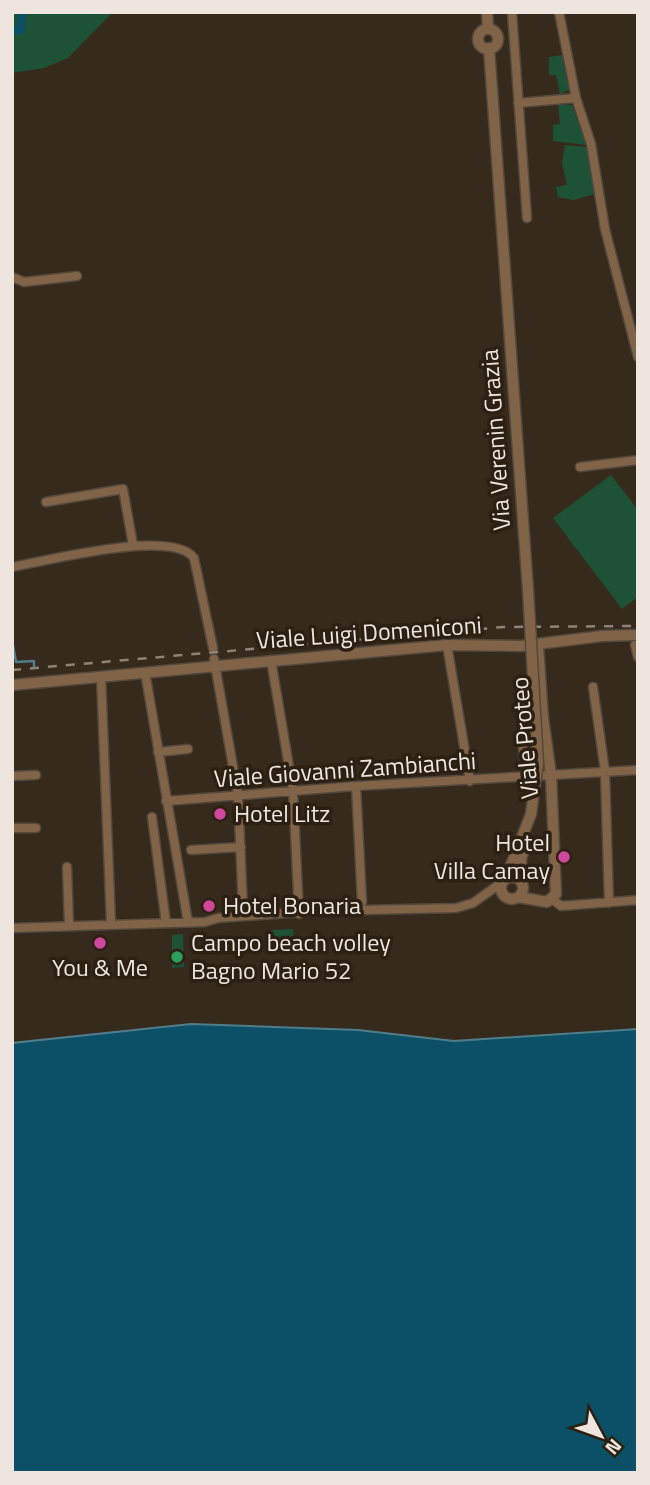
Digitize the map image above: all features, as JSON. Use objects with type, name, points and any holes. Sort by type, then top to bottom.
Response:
[{"type":"street","name":"Via Verenin Grazia","points":[[487,12],[488,29],[481,32],[478,38],[481,46],[489,48],[538,763],[537,787],[527,828],[522,859],[522,883],[518,897]]},
{"type":"street","points":[[513,12],[527,218]]},
{"type":"street","points":[[559,12],[576,98],[591,144],[605,229],[638,357]]},
{"type":"street","points":[[518,103],[576,98]]},
{"type":"street","points":[[12,277],[24,282],[77,276]]},
{"type":"street","points":[[580,467],[638,460]]},
{"type":"street","points":[[47,502],[123,489],[132,545]]},
{"type":"street","points":[[12,567],[132,545],[158,545],[186,551],[195,562],[214,648]]},
{"type":"street","name":"Viale Luigi Domeniconi","points":[[12,685],[215,663],[447,645],[538,645],[602,636],[636,640]]},
{"type":"street","points":[[636,640],[638,657]]},
{"type":"street","points":[[447,645],[470,781]]},
{"type":"street","name":"Viale Proteo","points":[[538,645],[543,718],[551,775],[556,894],[546,900]]},
{"type":"street","points":[[271,660],[293,790],[299,914]]},
{"type":"street","points":[[215,663],[238,795],[243,909]]},
{"type":"street","points":[[145,672],[188,922]]},
{"type":"street","points":[[101,677],[111,923]]},
{"type":"street","points":[[593,687],[606,771],[609,903]]},
{"type":"street","points":[[523,747],[527,777]]},
{"type":"street","points":[[158,752],[188,749]]},
{"type":"street","name":"Viale Giovanni Zambianchi","points":[[166,801],[293,790],[638,770]]},
{"type":"street","points":[[12,776],[36,775]]},
{"type":"street","points":[[356,786],[362,902]]},
{"type":"street","points":[[152,817],[166,923]]},
{"type":"street","points":[[12,828],[36,828]]},
{"type":"street","name":"Via Verenin Grazia","points":[[504,881],[527,828]]},
{"type":"street","points":[[191,850],[241,847]]},
{"type":"street","points":[[67,867],[69,926]]},
{"type":"street","points":[[12,928],[188,922],[327,910],[456,908],[472,902],[513,876],[546,900],[561,906],[638,900]]},
{"type":"street","points":[[504,881],[505,896],[546,900]]},
{"type":"green space","points":[[12,12],[113,12],[68,58],[44,68],[12,73]]},
{"type":"green space","points":[[562,55],[569,90],[560,94],[556,75],[549,75],[549,57]]},
{"type":"green space","points":[[558,105],[572,105],[586,145],[553,141],[553,125],[560,124]]},
{"type":"green space","points":[[565,145],[586,147],[595,194],[573,200],[558,197],[556,187],[567,185],[562,163]]},
{"type":"green space","points":[[611,475],[638,510],[638,597],[622,609],[553,518]]},
{"type":"green space","points":[[293,929],[294,949],[271,950],[271,930]]},
{"type":"green space","name":"Campo beach volley Bagno Mario 52","points":[[183,934],[184,967],[172,968],[172,935]]},
{"type":"water","points":[[191,1024],[358,1030],[454,1041],[638,1029],[638,1473],[12,1473],[12,1043]]},
{"type":"waterway","points":[[12,30],[21,30],[22,12]]},
{"type":"waterway","points":[[12,640],[16,662],[34,661],[34,667]]},
{"type":"railway","points":[[12,670],[503,627],[638,626]]},
{"type":"place","name":"Hotel Litz","points":[[220,814]]},
{"type":"place","name":"Hotel Villa Camay","points":[[564,857]]},
{"type":"place","name":"Hotel Bonaria","points":[[209,906]]},
{"type":"place","name":"You & Me","points":[[100,943]]},
{"type":"place","name":"Campo beach volley Bagno Mario 52","points":[[177,957]]}]
